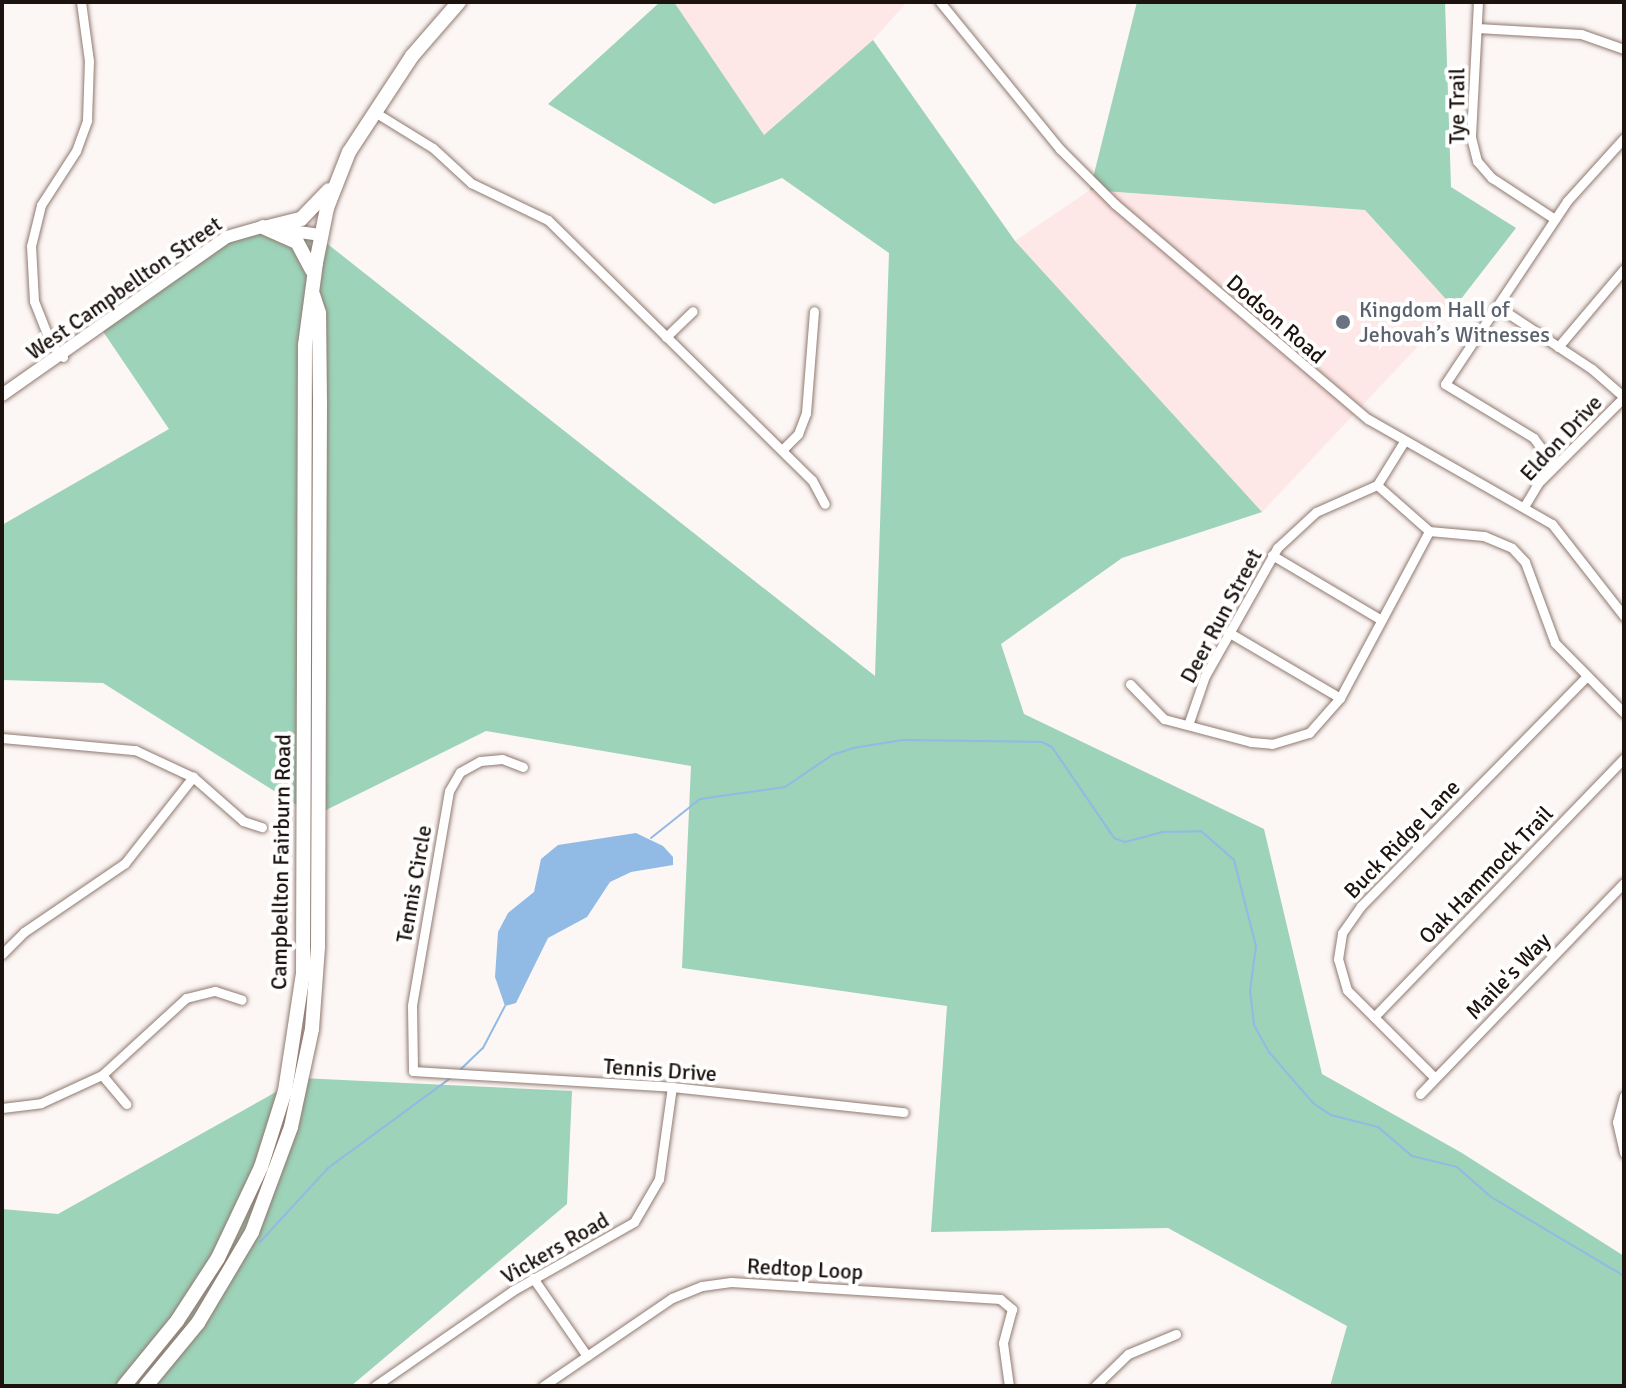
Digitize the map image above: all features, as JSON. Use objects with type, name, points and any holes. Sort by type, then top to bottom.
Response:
[{"type":"main road","name":"Campbellton Fairburn Road","points":[[124,1386],[184,1311],[234,1227],[270,1142],[295,1044],[303,974],[305,345],[321,235],[336,180],[373,111],[459,2]]},
{"type":"main road","points":[[263,227],[309,214],[336,180]]},
{"type":"main road","name":"West Campbellton Street","points":[[2,395],[63,357],[227,237],[263,227],[321,235]]},
{"type":"main road","points":[[263,227],[288,236],[304,249],[313,293]]},
{"type":"main road","name":"Campbellton Fairburn Road","points":[[146,1386],[198,1323],[252,1232],[288,1137],[312,1029],[318,947],[320,403],[319,313],[313,293]]},
{"type":"street","points":[[63,357],[51,344],[34,301],[31,246],[41,205],[76,151],[87,120],[89,61],[81,2]]},
{"type":"street","name":"Dodson Road","points":[[940,2],[1096,186],[1328,388],[1403,443],[1525,505],[1574,547],[1624,616]]},
{"type":"street","name":"Tye Trail","points":[[1478,2],[1471,137],[1477,161],[1492,178],[1555,219]]},
{"type":"street","points":[[1477,28],[1581,34],[1624,49]]},
{"type":"street","points":[[373,111],[433,148],[471,183],[548,220],[812,480],[825,504]]},
{"type":"street","points":[[1554,465],[1534,438],[1445,384],[1555,219],[1624,138]]},
{"type":"street","points":[[1558,347],[1624,269]]},
{"type":"street","points":[[1497,306],[1624,397]]},
{"type":"street","points":[[666,337],[693,311]]},
{"type":"street","points":[[782,450],[798,434],[806,413],[814,311]]},
{"type":"street","name":"Eldon Drive","points":[[1525,505],[1554,465],[1624,397]]},
{"type":"street","points":[[1403,443],[1377,485],[1429,531],[1484,536],[1512,548],[1529,571],[1547,630],[1586,677],[1624,713]]},
{"type":"street","name":"Deer Run Street","points":[[1188,725],[1228,632],[1272,555],[1316,512],[1377,485]]},
{"type":"street","points":[[1130,684],[1164,719],[1251,742],[1290,741],[1309,733],[1340,698],[1429,531]]},
{"type":"street","points":[[1272,555],[1380,619]]},
{"type":"street","points":[[1228,632],[1340,698]]},
{"type":"street","name":"Buck Ridge Lane","points":[[1434,1077],[1347,990],[1340,973],[1339,947],[1348,920],[1586,677]]},
{"type":"street","points":[[2,738],[106,744],[166,761],[193,777],[243,821],[262,827]]},
{"type":"street","name":"Oak Hammock Trail","points":[[1374,1017],[1624,758]]},
{"type":"street","name":"Tennis Circle","points":[[413,1071],[412,1006],[449,791],[460,772],[480,761],[502,759],[523,767]]},
{"type":"street","points":[[2,954],[24,932],[125,863],[193,777]]},
{"type":"street","name":"Maile's Way","points":[[1420,1094],[1624,883]]},
{"type":"street","points":[[2,1108],[41,1103],[102,1075],[176,1005],[200,993],[215,991],[242,1000]]},
{"type":"street","name":"Tennis Drive","points":[[413,1071],[672,1087],[904,1112]]},
{"type":"street","points":[[102,1075],[126,1104]]},
{"type":"street","name":"Vickers Road","points":[[375,1386],[533,1278],[620,1232],[641,1214],[659,1179],[672,1087]]},
{"type":"street","points":[[1624,1096],[1617,1122],[1624,1153]]},
{"type":"street","points":[[533,1278],[587,1356]]},
{"type":"street","name":"Redtop Loop","points":[[543,1386],[672,1298],[702,1286],[731,1282],[1000,1299],[1012,1309],[1003,1343],[1009,1386]]},
{"type":"street","points":[[1095,1386],[1128,1354],[1176,1334]]},
{"type":"shaded area","points":[[674,2],[907,2],[873,40],[764,135]]},
{"type":"shaded area","points":[[1090,190],[1365,210],[1454,308],[1262,512],[1015,241]]},
{"type":"green space","points":[[660,2],[674,2],[764,135],[873,40],[1015,241],[1262,512],[1122,558],[1001,644],[1024,714],[1264,829],[1322,1074],[1462,1153],[1624,1256],[1624,1386],[1330,1386],[1347,1326],[1168,1228],[931,1232],[947,1006],[682,968],[691,766],[486,731],[314,816],[103,683],[2,680],[2,525],[169,429],[100,327],[237,237],[271,230],[325,242],[875,676],[889,253],[782,178],[714,204],[548,104]]},
{"type":"green space","points":[[1137,2],[1445,2],[1451,187],[1516,228],[1454,308],[1365,210],[1090,190]]},
{"type":"green space","points":[[301,1078],[572,1091],[567,1204],[351,1386],[2,1386],[2,1209],[58,1214]]},
{"type":"water","points":[[636,833],[663,846],[673,857],[673,865],[631,872],[610,882],[587,917],[548,938],[516,1003],[505,1006],[495,977],[498,932],[508,913],[534,892],[541,859],[558,845]]},
{"type":"waterway","points":[[651,838],[700,799],[785,787],[832,755],[853,748],[902,740],[1042,742],[1052,747],[1114,838],[1125,842],[1162,832],[1201,831],[1234,860],[1256,946],[1250,991],[1254,1025],[1269,1052],[1313,1103],[1331,1115],[1378,1127],[1412,1156],[1457,1167],[1491,1197],[1624,1276]]},
{"type":"waterway","points":[[460,1070],[483,1048],[505,1006]]},
{"type":"waterway","points":[[260,1242],[328,1168],[452,1077]]},
{"type":"place","name":"Kingdom Hall of Jehovah’s Witnesses","points":[[1343,322]]}]
